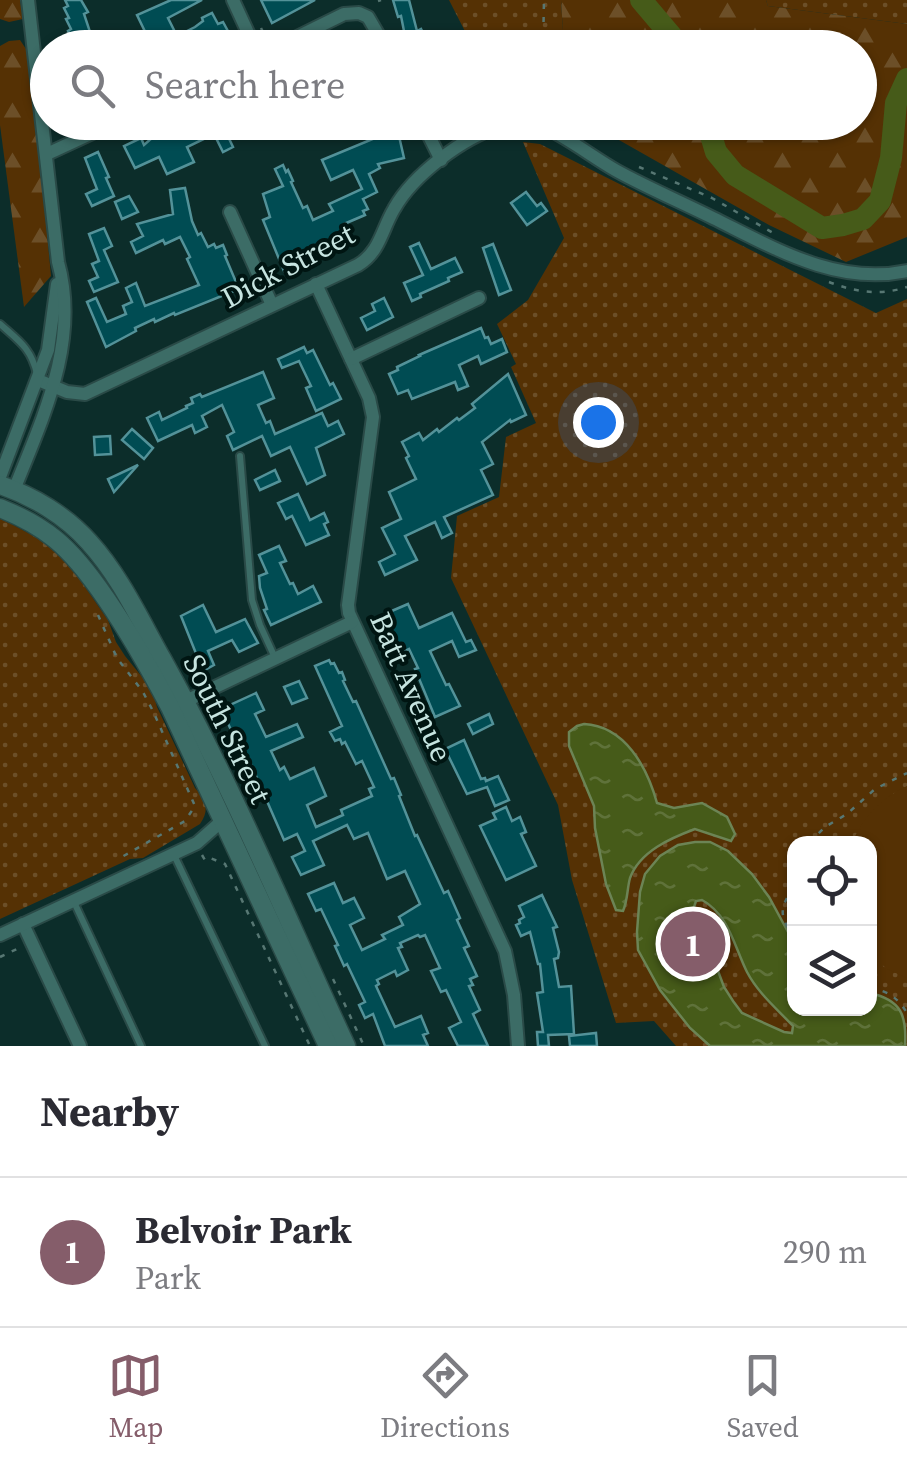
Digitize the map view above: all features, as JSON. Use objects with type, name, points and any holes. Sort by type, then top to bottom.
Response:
[{"type":"street","points":[[28,0],[32,30]]},
{"type":"street","points":[[233,0],[247,30]]},
{"type":"street","points":[[313,30],[349,13],[368,16],[376,30]]},
{"type":"street","points":[[3,493],[53,386],[64,340],[65,292],[58,262],[45,140]]},
{"type":"street","points":[[47,154],[77,140]]},
{"type":"street","points":[[431,140],[441,160]]},
{"type":"street","name":"Dick Street","points":[[38,380],[85,394],[358,265],[377,247],[405,192],[469,140]]},
{"type":"street","name":"Dick Street","points":[[565,140],[617,171],[787,254],[857,274],[907,271]]},
{"type":"street","points":[[230,212],[272,305]]},
{"type":"street","points":[[3,493],[51,338],[58,262]]},
{"type":"street","name":"Batt Avenue","points":[[316,284],[370,398],[373,417],[348,604],[352,622],[506,952],[518,1046]]},
{"type":"street","points":[[351,360],[479,298]]},
{"type":"street","name":"South Street","points":[[3,493],[54,513],[89,542],[117,579],[178,704],[328,1046]]},
{"type":"street","points":[[178,704],[352,622]]},
{"type":"street","points":[[0,935],[232,826]]},
{"type":"street","name":"South Street","points":[[232,826],[346,1046]]},
{"type":"street","points":[[23,924],[80,1046]]},
{"type":"lane","points":[[0,324],[33,356],[38,380]]},
{"type":"lane","points":[[240,456],[252,600],[276,660]]},
{"type":"lane","points":[[174,854],[266,1046]]},
{"type":"lane","points":[[74,900],[141,1046]]},
{"type":"path","points":[[543,30],[544,0]]},
{"type":"path","points":[[637,167],[712,198],[784,238]]},
{"type":"path","points":[[824,280],[856,292],[907,287]]},
{"type":"path","points":[[94,609],[117,658],[153,711],[195,806],[184,821],[120,858]]},
{"type":"path","points":[[816,836],[875,789],[907,773]]},
{"type":"path","points":[[197,843],[204,860],[210,858],[225,864],[310,1046]]},
{"type":"path","points":[[787,898],[781,916],[787,927]]},
{"type":"path","points":[[0,957],[24,946]]},
{"type":"path","points":[[877,989],[892,995],[907,1013]]},
{"type":"green space","points":[[0,0],[20,0],[23,19],[0,19]]},
{"type":"green space","points":[[449,0],[561,0],[563,30],[464,30]]},
{"type":"green space","points":[[561,0],[766,0],[768,6],[907,24],[907,237],[846,262],[769,225],[619,140],[877,140],[877,30],[563,30]]},
{"type":"green space","points":[[766,0],[907,0],[907,24],[768,6]]},
{"type":"green space","points":[[20,40],[30,59],[30,140],[38,140],[51,276],[24,307],[0,125],[0,46]]},
{"type":"green space","points":[[523,142],[540,144],[876,313],[907,299],[907,1046],[676,1046],[654,1021],[616,1023],[572,880],[558,805],[451,578],[457,516],[499,497],[506,437],[536,423],[511,367],[516,364],[497,324],[528,300],[564,238]]},
{"type":"green space","points":[[0,518],[49,544],[74,571],[108,620],[125,656],[152,689],[206,809],[200,824],[143,858],[130,859],[0,919]]},
{"type":"green space","points":[[907,786],[907,978],[877,960],[877,836],[856,836],[874,809]]},
{"type":"water","points":[[584,724],[598,726],[622,740],[640,763],[657,803],[674,808],[702,803],[727,817],[735,834],[731,841],[695,829],[657,847],[641,860],[630,878],[623,911],[616,910],[606,884],[594,806],[569,746],[569,732]]},
{"type":"water","points":[[710,842],[728,851],[752,874],[787,930],[787,1016],[877,1016],[877,995],[900,1010],[905,1046],[710,1046],[660,990],[638,950],[640,892],[645,874],[660,856],[678,845]],"holes":[[[702,900],[719,914],[751,980],[793,1026],[792,1033],[742,1013],[724,987],[694,907],[696,901]]]},
{"type":"building","points":[[65,0],[81,0],[88,12],[84,14],[89,30],[70,30],[64,8],[68,6]]},
{"type":"building","points":[[171,0],[202,0],[168,18],[174,30],[144,30],[137,15]]},
{"type":"building","points":[[261,0],[315,0],[272,23]]},
{"type":"building","points":[[393,0],[409,0],[417,30],[404,30],[401,16],[398,17]]},
{"type":"building","points":[[212,13],[218,24],[223,22],[227,30],[189,30]]},
{"type":"building","points":[[137,140],[144,145],[150,140],[202,140],[187,147],[194,162],[167,174],[159,157],[135,168],[124,146]]},
{"type":"building","points":[[217,140],[230,140],[233,147],[223,152]]},
{"type":"building","points":[[370,140],[400,140],[404,158],[378,164],[380,168],[369,174],[377,192],[363,199],[368,209],[363,211],[365,215],[344,224],[349,234],[284,271],[263,220],[270,217],[263,194],[283,186],[275,169],[283,165],[288,170],[303,208],[307,206],[313,220],[333,211],[329,204],[362,189],[353,170],[331,180],[322,160]]},
{"type":"building","points":[[98,152],[114,196],[92,206],[86,194],[97,189],[85,158]]},
{"type":"building","points":[[185,188],[198,235],[201,233],[208,247],[223,245],[239,289],[175,315],[155,322],[154,319],[106,347],[87,302],[96,298],[107,322],[126,314],[123,306],[132,302],[126,288],[136,283],[145,306],[199,285],[180,237],[136,253],[131,242],[143,236],[137,224],[173,214],[170,190]]},
{"type":"building","points":[[526,192],[537,206],[541,203],[547,211],[527,225],[511,203]]},
{"type":"building","points":[[129,196],[138,212],[122,219],[115,202]]},
{"type":"building","points":[[104,228],[112,246],[104,250],[118,282],[94,292],[89,281],[98,277],[92,264],[99,261],[89,234]]},
{"type":"building","points":[[419,243],[431,269],[455,258],[462,272],[412,301],[404,283],[423,275],[410,247]]},
{"type":"building","points":[[493,244],[511,290],[499,295],[483,248]]},
{"type":"building","points":[[384,298],[393,317],[367,330],[361,318],[375,311],[372,304]]},
{"type":"building","points":[[481,328],[491,344],[502,339],[507,352],[481,364],[478,356],[459,365],[468,386],[458,390],[455,382],[412,399],[408,390],[398,394],[389,374],[397,367]]},
{"type":"building","points":[[304,347],[307,353],[313,350],[341,399],[316,411],[306,388],[311,386],[299,361],[282,368],[278,359]]},
{"type":"building","points":[[263,372],[274,398],[258,405],[275,434],[322,413],[328,426],[338,421],[344,434],[316,448],[325,475],[307,484],[290,447],[271,456],[262,436],[233,450],[227,436],[234,432],[222,405],[202,416],[207,427],[195,433],[192,425],[158,441],[147,418],[159,412],[162,420],[187,408],[193,403],[191,398]]},
{"type":"building","points":[[508,374],[526,415],[510,420],[482,442],[493,464],[481,470],[493,495],[444,517],[452,533],[442,538],[435,522],[405,536],[417,560],[385,575],[379,562],[395,554],[382,528],[401,519],[389,492],[416,479],[402,442],[419,433],[423,440],[459,420]]},
{"type":"building","points":[[132,429],[153,448],[144,459],[122,440]]},
{"type":"building","points":[[110,436],[111,454],[95,455],[94,437]]},
{"type":"building","points":[[138,465],[114,492],[108,479]]},
{"type":"building","points":[[275,470],[280,481],[260,490],[255,480]]},
{"type":"building","points":[[298,494],[310,520],[324,513],[328,522],[324,524],[329,535],[306,545],[292,516],[286,519],[278,503]]},
{"type":"building","points":[[279,546],[286,561],[280,563],[290,584],[298,594],[313,586],[321,602],[271,625],[264,610],[267,609],[259,576],[267,573],[259,555]]},
{"type":"building","points":[[408,604],[419,628],[452,613],[466,642],[471,640],[476,650],[459,657],[452,641],[430,651],[460,706],[435,717],[409,649],[397,655],[380,616]]},
{"type":"building","points":[[203,605],[216,632],[245,619],[258,643],[239,652],[232,640],[208,651],[214,665],[203,671],[181,616]]},
{"type":"building","points":[[329,660],[342,672],[353,702],[356,701],[391,779],[394,778],[415,836],[460,918],[457,920],[469,946],[464,948],[477,976],[470,979],[473,985],[469,986],[480,1010],[473,1014],[488,1046],[458,1046],[449,1028],[461,1022],[446,990],[441,992],[431,971],[440,968],[425,935],[418,935],[400,943],[402,947],[398,948],[408,970],[397,976],[395,971],[377,980],[376,986],[395,1027],[421,1016],[428,1046],[385,1046],[373,1014],[365,1018],[359,1005],[365,1002],[347,964],[344,966],[321,909],[316,911],[308,894],[334,883],[343,903],[354,898],[364,918],[350,925],[362,950],[403,925],[399,917],[420,904],[405,871],[387,879],[368,833],[354,839],[347,825],[313,841],[324,865],[301,875],[292,857],[305,851],[297,834],[284,840],[249,760],[244,752],[239,754],[231,737],[234,736],[221,709],[256,693],[264,710],[255,714],[266,737],[297,724],[303,737],[271,751],[280,770],[284,767],[290,779],[314,768],[326,796],[307,805],[316,827],[372,796],[369,789],[374,787],[362,761],[356,764],[345,742],[335,741],[330,732],[342,726],[315,666]]},
{"type":"building","points":[[299,681],[307,698],[292,704],[284,687]]},
{"type":"building","points":[[489,714],[493,724],[473,734],[468,724]]},
{"type":"building","points":[[464,740],[481,779],[498,776],[509,800],[495,806],[487,787],[467,794],[445,749]]},
{"type":"building","points":[[506,807],[512,821],[520,817],[526,832],[521,834],[536,866],[506,880],[480,826],[496,819],[493,813]]},
{"type":"building","points":[[542,895],[557,927],[553,928],[559,952],[554,959],[559,987],[571,986],[574,1034],[548,1035],[549,1046],[538,1046],[537,1032],[543,1032],[537,993],[543,992],[540,964],[530,932],[521,936],[516,925],[524,917],[519,906]]},
{"type":"building","points":[[596,1033],[597,1046],[570,1046],[569,1036]]},
{"type":"waterway","points":[[641,0],[666,30]]},
{"type":"waterway","points":[[712,140],[716,152],[735,175],[822,228],[863,219],[880,201],[891,158],[896,103],[907,79]]},
{"type":"place","name":"Belvoir Park","points":[[693,944]]}]
